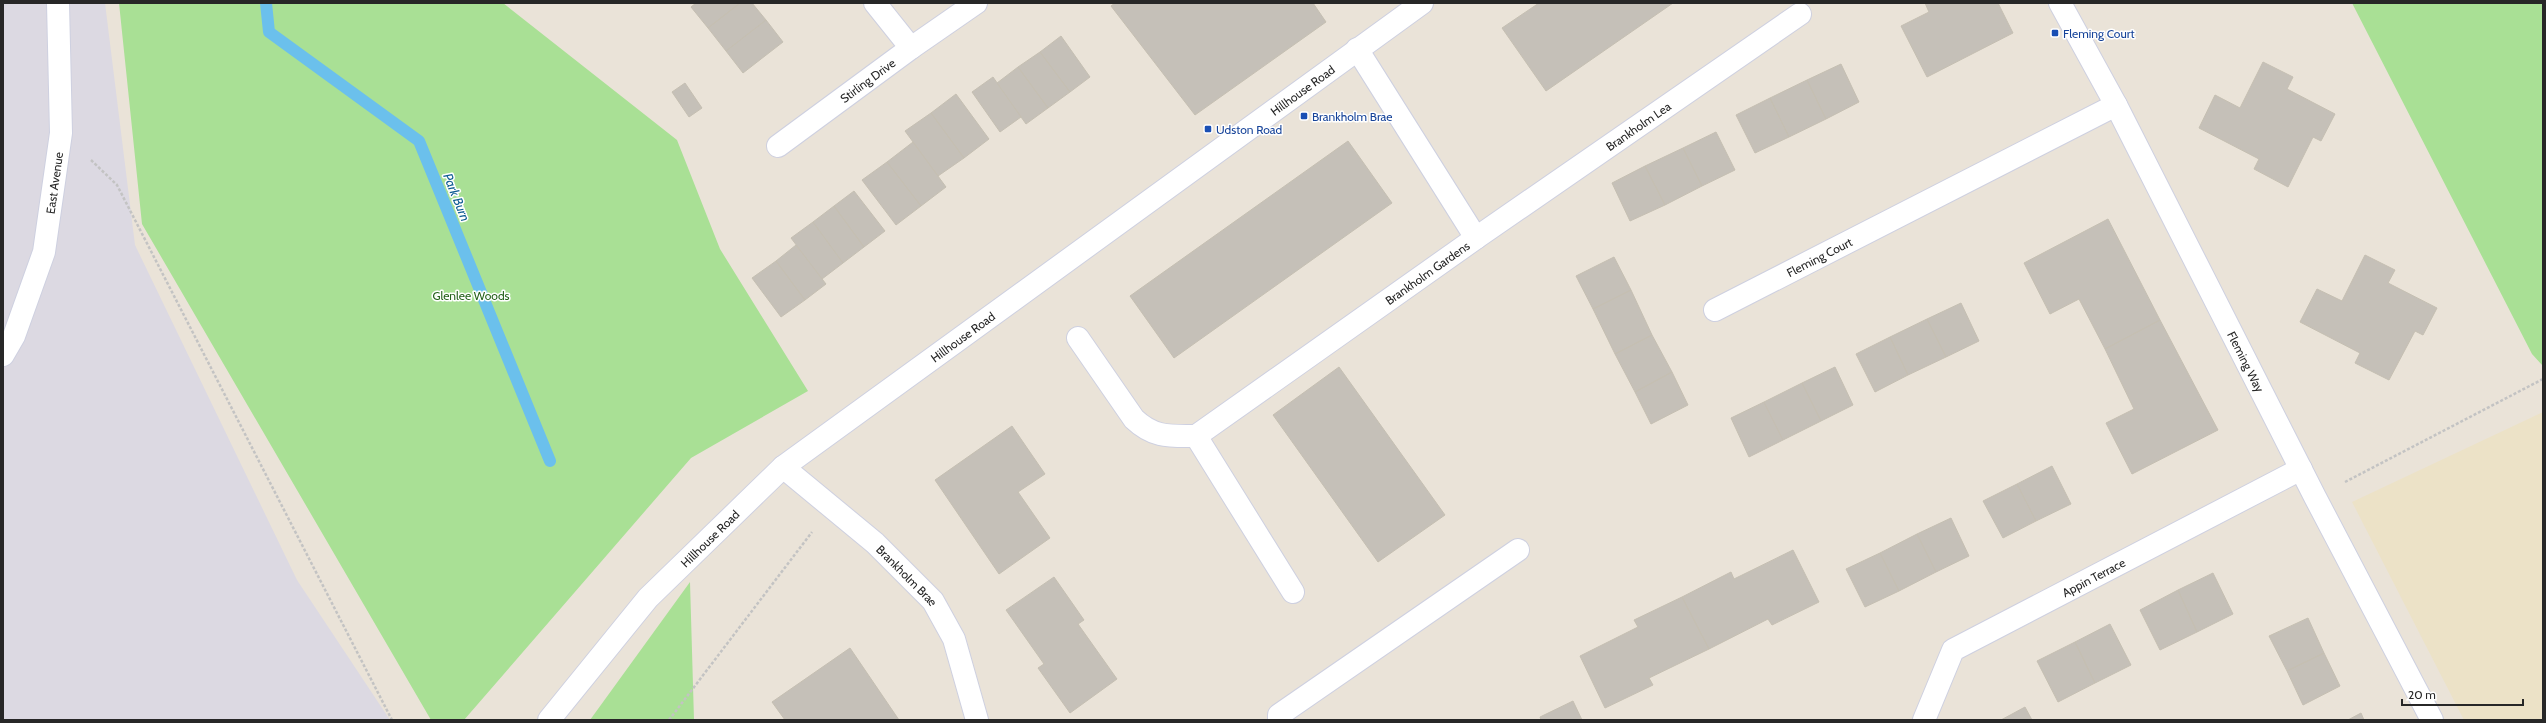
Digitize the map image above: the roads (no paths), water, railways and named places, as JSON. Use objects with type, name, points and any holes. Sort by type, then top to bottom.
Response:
[{"type":"street","name":"East Avenue","points":[[3,355],[14,336],[44,252],[61,133],[58,3]]},
{"type":"street","points":[[875,3],[911,48]]},
{"type":"street","name":"Stirling Drive","points":[[778,146],[911,48],[976,3]]},
{"type":"street","name":"Hillhouse Road","points":[[549,720],[648,598],[783,467],[1422,3]]},
{"type":"street","name":"Fleming Way","points":[[2060,3],[2116,105],[2300,469],[2432,720]]},
{"type":"street","name":"Brankholm Lea","points":[[1476,238],[1800,14]]},
{"type":"street","name":"Brankholm Gardens","points":[[1196,436],[1476,238],[1357,49]]},
{"type":"street","name":"Fleming Court","points":[[1715,310],[2116,105]]},
{"type":"street","points":[[1078,338],[1134,419],[1145,430],[1163,436],[1196,436],[1293,592]]},
{"type":"street","name":"Brankholm Brae","points":[[783,467],[875,543],[934,601],[954,639],[977,720]]},
{"type":"street","name":"Appin Terrace","points":[[1924,720],[1953,650],[2300,469]]},
{"type":"street","points":[[1279,720],[1279,715],[1518,550]]},
{"type":"waterway","name":"Park Burn","points":[[266,3],[269,32],[419,141],[550,461]]},
{"type":"place","name":"Fleming Court","points":[[2055,33]]},
{"type":"place","name":"Brankholm Brae","points":[[1304,116]]},
{"type":"place","name":"Udston Road","points":[[1208,129]]},
{"type":"park label","name":"Glenlee Woods","points":[[471,295]]}]
